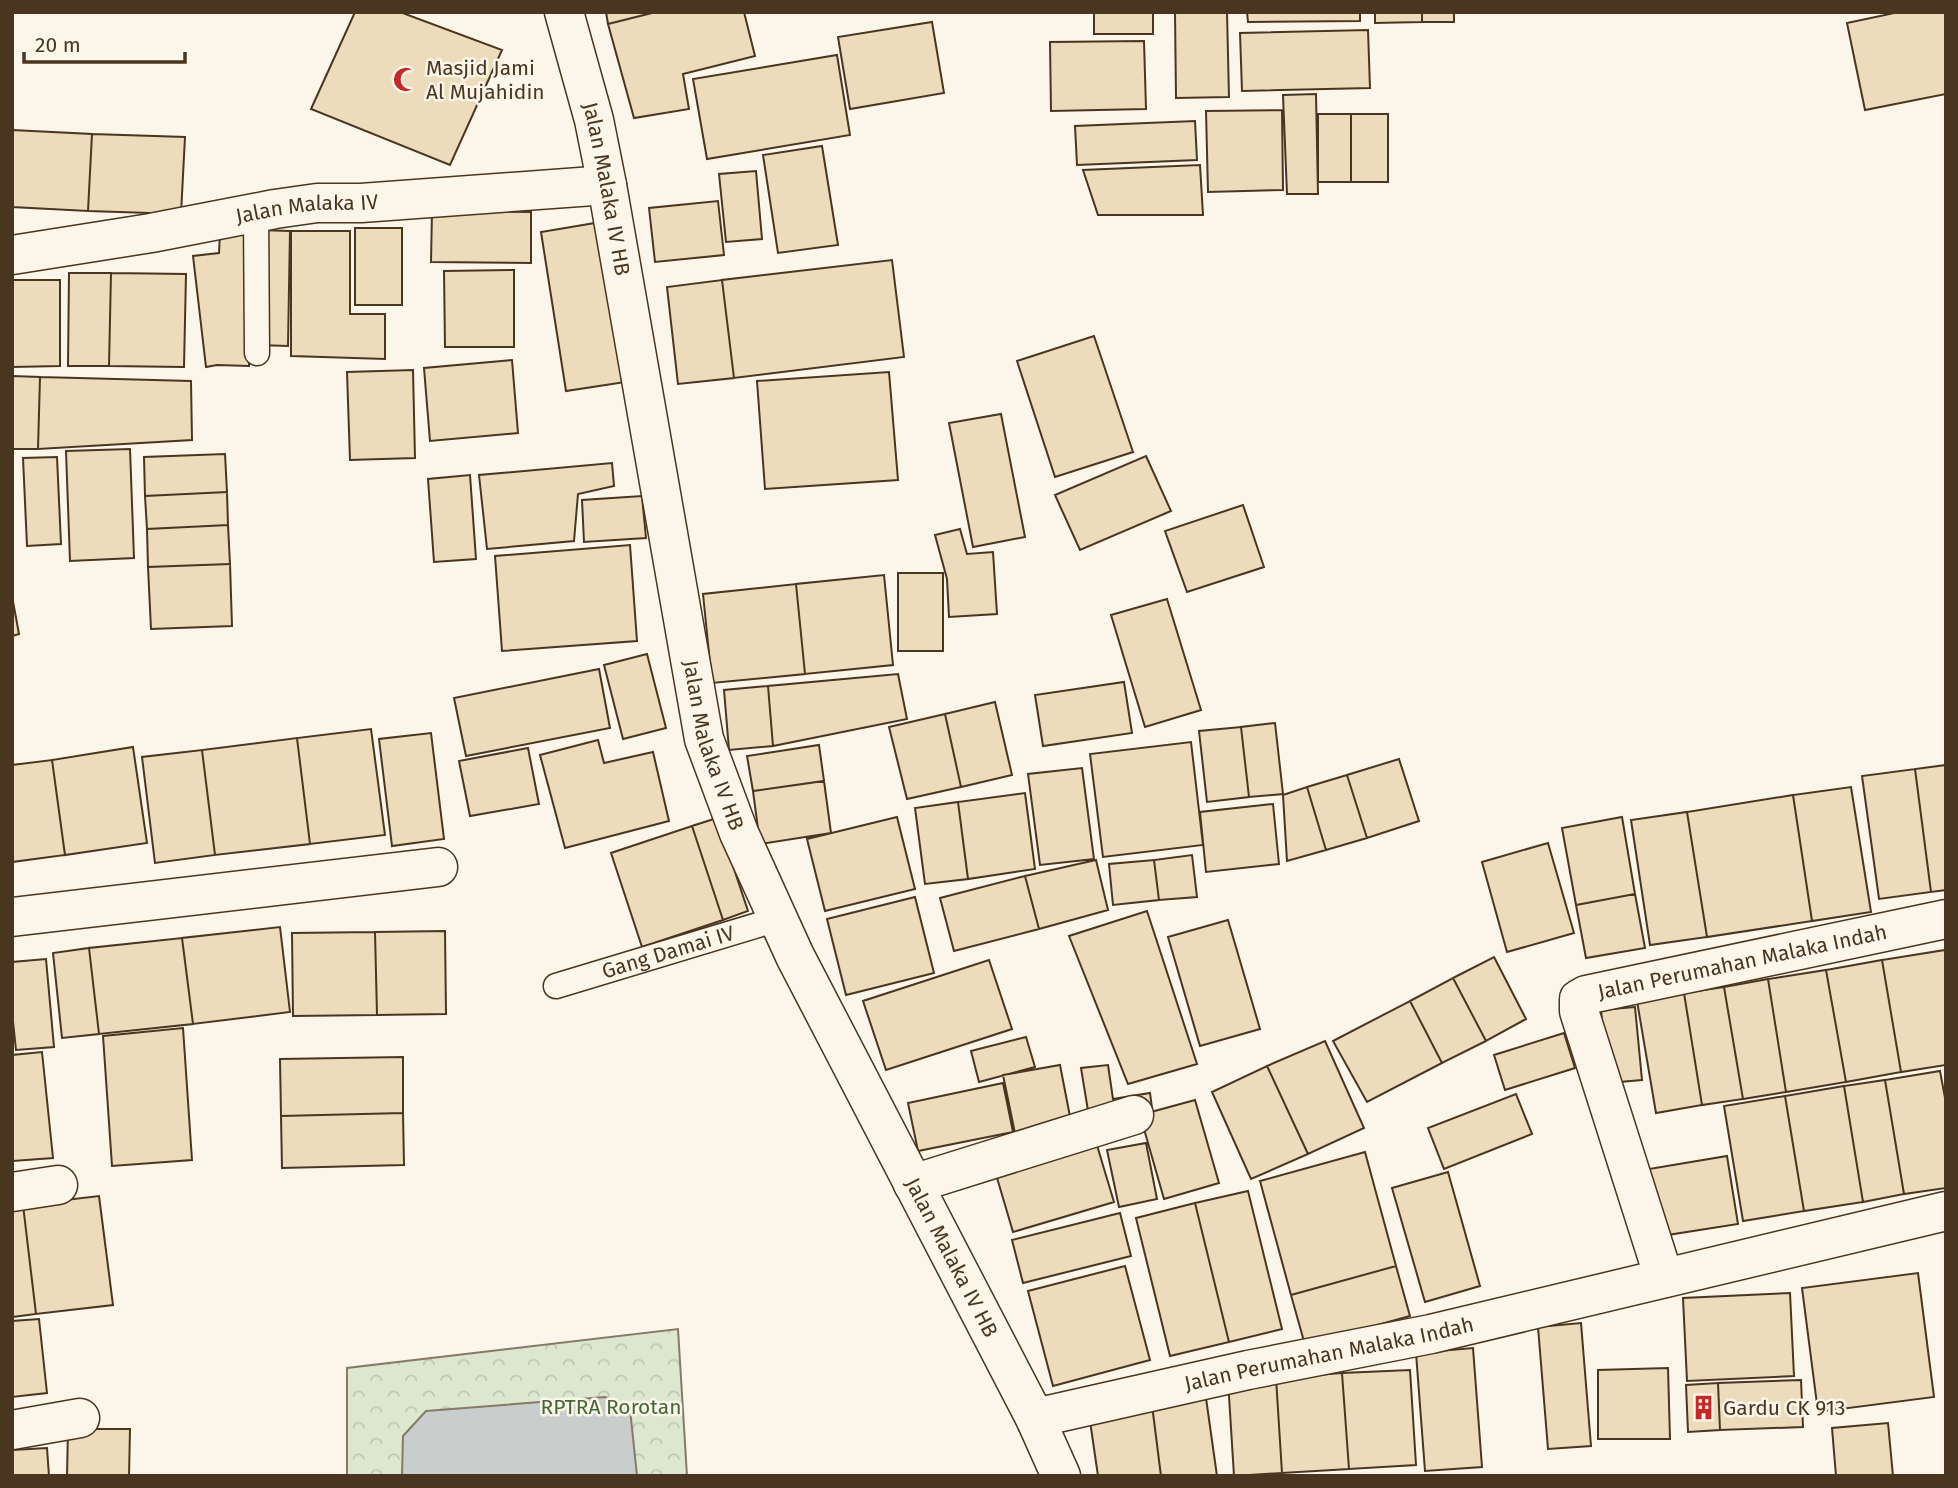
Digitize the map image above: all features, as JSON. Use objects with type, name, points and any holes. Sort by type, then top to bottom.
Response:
[{"type":"street","name":"Jalan Malaka IV HB","points":[[564,12],[594,120],[607,185],[704,739],[739,833],[795,956],[1035,1418],[1061,1476]]},
{"type":"street","name":"Jalan Malaka IV","points":[[12,255],[317,203],[375,202],[607,185]]},
{"type":"street","points":[[12,917],[438,867]]},
{"type":"street","name":"Jalan Perumahan Malaka Indah","points":[[1644,1283],[1594,1060],[1579,1011],[1579,999],[1586,995],[1946,919]]},
{"type":"street","points":[[913,1184],[1134,1115]]},
{"type":"street","points":[[12,1192],[58,1185]]},
{"type":"street","name":"Jalan Perumahan Malaka Indah","points":[[1035,1418],[1248,1370],[1431,1334],[1946,1211]]},
{"type":"street","points":[[12,1430],[80,1418]]},
{"type":"lane","points":[[256,212],[257,353]]},
{"type":"lane","name":"Gang Damai IV","points":[[556,986],[779,919]]},
{"type":"green space","name":"RPTRA Rorotan","points":[[678,1329],[687,1476],[347,1476],[347,1368]]},
{"type":"shaded area","points":[[605,1397],[630,1409],[637,1476],[402,1476],[403,1436],[426,1411]]},
{"type":"building","name":"Masjid Jami Al Mujahidin","points":[[355,12],[400,12],[502,50],[450,165],[311,109]]},
{"type":"building","points":[[606,12],[656,12],[608,24]]},
{"type":"building","points":[[656,12],[744,12],[755,56],[683,74],[689,109],[634,118],[608,24]]},
{"type":"building","points":[[1094,12],[1153,12],[1153,34],[1094,34]]},
{"type":"building","points":[[1175,12],[1227,12],[1229,97],[1176,98]]},
{"type":"building","points":[[1247,12],[1360,12],[1360,21],[1248,22]]},
{"type":"building","points":[[1375,12],[1422,12],[1422,22],[1375,23]]},
{"type":"building","points":[[1422,12],[1454,12],[1454,22],[1422,22]]},
{"type":"building","points":[[1899,12],[1946,12],[1946,94],[1865,110],[1847,23]]},
{"type":"building","points":[[932,22],[944,93],[850,109],[838,37]]},
{"type":"building","points":[[1368,30],[1370,88],[1242,91],[1240,33]]},
{"type":"building","points":[[1144,41],[1146,109],[1051,111],[1050,42]]},
{"type":"building","points":[[837,55],[850,135],[707,159],[693,79]]},
{"type":"building","points":[[1316,94],[1318,194],[1287,194],[1283,95]]},
{"type":"building","points":[[1282,110],[1283,190],[1208,192],[1206,111]]},
{"type":"building","points":[[1318,114],[1351,114],[1351,182],[1318,182]]},
{"type":"building","points":[[1351,114],[1388,114],[1388,182],[1351,182]]},
{"type":"building","points":[[1195,121],[1197,160],[1077,165],[1075,126]]},
{"type":"building","points":[[12,130],[92,134],[88,211],[12,207]]},
{"type":"building","points":[[92,134],[185,137],[181,214],[88,211]]},
{"type":"building","points":[[822,146],[838,245],[778,253],[763,155]]},
{"type":"building","points":[[1200,165],[1203,215],[1098,215],[1083,170]]},
{"type":"building","points":[[756,171],[762,239],[726,242],[719,174]]},
{"type":"building","points":[[718,201],[724,255],[655,262],[649,208]]},
{"type":"building","points":[[432,211],[531,212],[531,263],[431,262]]},
{"type":"building","points":[[607,221],[632,381],[566,391],[541,232]]},
{"type":"building","points":[[355,228],[402,228],[402,305],[355,305]]},
{"type":"building","points":[[259,230],[290,231],[288,346],[258,345]]},
{"type":"building","points":[[291,231],[350,231],[350,314],[385,314],[385,359],[291,356]]},
{"type":"building","points":[[220,233],[252,234],[249,366],[206,367],[193,256],[219,253]]},
{"type":"building","points":[[892,260],[904,357],[734,378],[722,280]]},
{"type":"building","points":[[514,270],[514,347],[445,347],[444,271]]},
{"type":"building","points":[[69,273],[111,273],[109,366],[68,366]]},
{"type":"building","points":[[111,273],[186,274],[184,367],[109,366]]},
{"type":"building","points":[[12,280],[60,280],[60,366],[12,367]]},
{"type":"building","points":[[722,280],[734,378],[678,384],[667,287]]},
{"type":"building","points":[[1094,336],[1133,452],[1055,477],[1017,361]]},
{"type":"building","points":[[512,360],[518,433],[430,441],[424,368]]},
{"type":"building","points":[[413,370],[415,458],[350,460],[347,372]]},
{"type":"building","points":[[889,372],[898,480],[765,489],[757,381]]},
{"type":"building","points":[[12,376],[40,377],[38,449],[12,449]]},
{"type":"building","points":[[40,377],[191,381],[192,440],[38,449]]},
{"type":"building","points":[[1001,414],[1025,537],[973,547],[949,423]]},
{"type":"building","points":[[130,449],[134,558],[70,561],[66,451]]},
{"type":"building","points":[[225,454],[227,492],[145,496],[144,457]]},
{"type":"building","points":[[1146,456],[1171,511],[1080,550],[1055,495]]},
{"type":"building","points":[[57,457],[61,544],[27,546],[23,458]]},
{"type":"building","points":[[612,463],[614,486],[578,494],[574,541],[487,549],[479,475]]},
{"type":"building","points":[[470,475],[476,559],[434,562],[428,479]]},
{"type":"building","points":[[227,492],[228,525],[147,529],[145,496]]},
{"type":"building","points":[[642,496],[646,538],[584,542],[582,500]]},
{"type":"building","points":[[1243,505],[1264,567],[1187,592],[1165,531]]},
{"type":"building","points":[[228,525],[230,564],[148,567],[147,529]]},
{"type":"building","points":[[960,529],[967,554],[993,552],[997,614],[949,617],[947,579],[935,535]]},
{"type":"building","points":[[630,545],[637,641],[502,651],[495,556]]},
{"type":"building","points":[[230,564],[232,626],[151,629],[148,567]]},
{"type":"building","points":[[898,573],[943,573],[943,651],[898,651]]},
{"type":"building","points":[[884,575],[893,665],[805,674],[796,584]]},
{"type":"building","points":[[796,584],[805,674],[712,683],[703,594]]},
{"type":"building","points":[[12,596],[19,634],[12,636]]},
{"type":"building","points":[[1167,599],[1201,710],[1145,727],[1111,615]]},
{"type":"building","points":[[647,654],[666,728],[623,739],[604,665]]},
{"type":"building","points":[[599,669],[610,728],[466,756],[454,698]]},
{"type":"building","points":[[898,674],[907,719],[773,746],[768,686]]},
{"type":"building","points":[[1124,682],[1132,733],[1043,746],[1035,695]]},
{"type":"building","points":[[768,686],[773,746],[729,750],[724,690]]},
{"type":"building","points":[[995,702],[1012,775],[961,787],[945,714]]},
{"type":"building","points":[[945,714],[961,787],[907,799],[889,727]]},
{"type":"building","points":[[1275,723],[1283,794],[1249,797],[1241,727]]},
{"type":"building","points":[[1241,727],[1249,797],[1207,802],[1199,731]]},
{"type":"building","points":[[371,729],[385,835],[310,844],[297,738]]},
{"type":"building","points":[[431,733],[444,839],[392,846],[379,739]]},
{"type":"building","points":[[297,738],[310,844],[215,855],[202,750]]},
{"type":"building","points":[[598,740],[604,763],[653,752],[669,821],[565,848],[540,755]]},
{"type":"building","points":[[1191,742],[1203,845],[1103,857],[1090,754]]},
{"type":"building","points":[[819,745],[824,781],[753,791],[747,756]]},
{"type":"building","points":[[133,747],[147,843],[65,855],[52,760]]},
{"type":"building","points":[[528,748],[539,804],[470,816],[459,761]]},
{"type":"building","points":[[202,750],[215,855],[155,863],[142,757]]},
{"type":"building","points":[[1399,759],[1419,821],[1367,838],[1347,775]]},
{"type":"building","points":[[52,760],[65,855],[12,862],[12,765]]},
{"type":"building","points":[[1946,765],[1946,890],[1931,892],[1915,769]]},
{"type":"building","points":[[1082,768],[1094,859],[1040,865],[1028,774]]},
{"type":"building","points":[[1915,769],[1931,892],[1879,899],[1862,776]]},
{"type":"building","points":[[1347,775],[1367,838],[1326,850],[1307,787]]},
{"type":"building","points":[[824,781],[831,833],[760,844],[753,791]]},
{"type":"building","points":[[1307,787],[1326,850],[1287,861],[1283,795]]},
{"type":"building","points":[[1851,787],[1871,912],[1812,921],[1793,795]]},
{"type":"building","points":[[1025,793],[1035,869],[968,879],[958,802]]},
{"type":"building","points":[[1793,795],[1812,921],[1707,937],[1687,812]]},
{"type":"building","points":[[958,802],[968,879],[925,884],[915,808]]},
{"type":"building","points":[[1273,804],[1279,864],[1206,872],[1200,812]]},
{"type":"building","points":[[1687,812],[1707,937],[1650,945],[1631,820]]},
{"type":"building","points":[[897,817],[915,889],[825,911],[807,839]]},
{"type":"building","points":[[1622,817],[1635,894],[1576,905],[1562,828]]},
{"type":"building","points":[[717,818],[748,911],[723,920],[692,826]]},
{"type":"building","points":[[692,826],[723,920],[642,947],[611,853]]},
{"type":"building","points":[[1548,843],[1574,933],[1507,952],[1482,862]]},
{"type":"building","points":[[1192,855],[1197,897],[1159,900],[1154,860]]},
{"type":"building","points":[[1096,860],[1108,910],[1039,929],[1025,876]]},
{"type":"building","points":[[1154,860],[1159,900],[1113,905],[1109,864]]},
{"type":"building","points":[[1025,876],[1039,929],[954,951],[940,898]]},
{"type":"building","points":[[1635,894],[1645,948],[1586,958],[1576,905]]},
{"type":"building","points":[[915,897],[934,973],[846,995],[827,919]]},
{"type":"building","points":[[1147,911],[1197,1064],[1128,1084],[1069,936]]},
{"type":"building","points":[[1228,920],[1260,1029],[1200,1046],[1168,937]]},
{"type":"building","points":[[280,927],[290,1012],[193,1024],[182,938]]},
{"type":"building","points":[[445,931],[446,1014],[377,1015],[375,932]]},
{"type":"building","points":[[375,932],[377,1015],[293,1016],[292,933]]},
{"type":"building","points":[[182,938],[193,1024],[99,1034],[89,948]]},
{"type":"building","points":[[89,948],[99,1034],[62,1038],[53,953]]},
{"type":"building","points":[[1945,950],[1946,1065],[1901,1072],[1882,960]]},
{"type":"building","points":[[1494,957],[1526,1019],[1486,1041],[1453,978]]},
{"type":"building","points":[[46,959],[54,1047],[16,1050],[12,1012],[12,962]]},
{"type":"building","points":[[989,960],[1012,1029],[886,1070],[863,1001]]},
{"type":"building","points":[[1882,960],[1901,1072],[1846,1082],[1826,970]]},
{"type":"building","points":[[1826,970],[1846,1082],[1786,1092],[1768,979]]},
{"type":"building","points":[[1453,978],[1486,1041],[1442,1063],[1410,1001]]},
{"type":"building","points":[[1768,979],[1786,1092],[1743,1099],[1724,987]]},
{"type":"building","points":[[1724,987],[1743,1099],[1702,1105],[1684,993]]},
{"type":"building","points":[[1684,993],[1702,1105],[1656,1113],[1637,1001]]},
{"type":"building","points":[[1410,1001],[1442,1063],[1367,1102],[1333,1041]]},
{"type":"building","points":[[1635,1007],[1642,1080],[1608,1083],[1601,1010]]},
{"type":"building","points":[[183,1028],[192,1160],[112,1166],[103,1036]]},
{"type":"building","points":[[1564,1033],[1575,1068],[1505,1090],[1494,1055]]},
{"type":"building","points":[[1026,1037],[1035,1067],[979,1082],[971,1051]]},
{"type":"building","points":[[1325,1041],[1364,1128],[1308,1154],[1267,1066]]},
{"type":"building","points":[[42,1052],[53,1158],[13,1161],[12,1055]]},
{"type":"building","points":[[403,1057],[403,1113],[281,1116],[280,1059]]},
{"type":"building","points":[[1060,1065],[1073,1132],[1017,1143],[1003,1075]]},
{"type":"building","points":[[1108,1065],[1113,1099],[1150,1093],[1152,1108],[1089,1117],[1081,1068]]},
{"type":"building","points":[[1267,1066],[1308,1154],[1251,1179],[1212,1092]]},
{"type":"building","points":[[1940,1071],[1946,1103],[1946,1188],[1904,1194],[1885,1080]]},
{"type":"building","points":[[1885,1080],[1904,1194],[1863,1202],[1844,1086]]},
{"type":"building","points":[[1003,1083],[1013,1132],[918,1151],[908,1103]]},
{"type":"building","points":[[1844,1086],[1863,1202],[1804,1211],[1785,1096]]},
{"type":"building","points":[[1516,1094],[1532,1134],[1444,1169],[1428,1128]]},
{"type":"building","points":[[1785,1096],[1804,1211],[1743,1221],[1724,1106]]},
{"type":"building","points":[[1195,1100],[1219,1183],[1164,1199],[1140,1115]]},
{"type":"building","points":[[403,1113],[404,1165],[282,1168],[281,1116]]},
{"type":"building","points":[[1096,1142],[1114,1202],[1013,1232],[995,1171]]},
{"type":"building","points":[[1146,1143],[1157,1199],[1119,1207],[1107,1150]]},
{"type":"building","points":[[1365,1152],[1396,1266],[1291,1295],[1260,1181]]},
{"type":"building","points":[[1727,1156],[1738,1224],[1661,1236],[1649,1169]]},
{"type":"building","points":[[1448,1172],[1480,1286],[1425,1302],[1392,1188]]},
{"type":"building","points":[[1248,1191],[1282,1329],[1229,1342],[1195,1203]]},
{"type":"building","points":[[99,1196],[113,1305],[36,1314],[23,1205]]},
{"type":"building","points":[[1195,1203],[1229,1342],[1170,1356],[1136,1218]]},
{"type":"building","points":[[23,1205],[36,1314],[12,1317],[12,1206]]},
{"type":"building","points":[[1120,1213],[1131,1256],[1023,1283],[1012,1240]]},
{"type":"building","points":[[1125,1266],[1150,1360],[1053,1386],[1028,1291]]},
{"type":"building","points":[[1396,1266],[1410,1316],[1305,1345],[1291,1295]]},
{"type":"building","points":[[1918,1273],[1934,1397],[1818,1412],[1802,1288]]},
{"type":"building","points":[[1790,1293],[1794,1376],[1687,1381],[1683,1298]]},
{"type":"building","points":[[39,1319],[47,1393],[12,1397],[12,1321]]},
{"type":"building","points":[[1581,1323],[1591,1446],[1548,1449],[1538,1327]]},
{"type":"building","points":[[1473,1348],[1482,1467],[1425,1471],[1416,1353]]},
{"type":"building","points":[[1668,1368],[1670,1439],[1598,1439],[1598,1370]]},
{"type":"building","points":[[1410,1370],[1416,1465],[1349,1469],[1342,1373]]},
{"type":"building","points":[[1342,1373],[1349,1469],[1282,1473],[1276,1378]]},
{"type":"building","points":[[1276,1378],[1282,1473],[1234,1476],[1228,1380]]},
{"type":"building","points":[[1801,1380],[1803,1427],[1720,1430],[1718,1383]]},
{"type":"building","name":"Gardu CK 913","points":[[1718,1383],[1720,1430],[1688,1432],[1686,1385]]},
{"type":"building","points":[[1206,1398],[1217,1476],[1161,1476],[1152,1405]]},
{"type":"building","points":[[1152,1405],[1161,1476],[1098,1476],[1089,1414]]},
{"type":"building","points":[[1888,1423],[1893,1476],[1836,1476],[1832,1428]]},
{"type":"building","points":[[68,1429],[130,1429],[129,1476],[67,1476]]},
{"type":"building","points":[[47,1448],[49,1476],[12,1476],[12,1450]]},
{"type":"place","name":"Masjid Jami Al Mujahidin","points":[[406,80]]},
{"type":"place","name":"Gardu CK 913","points":[[1703,1408]]}]
